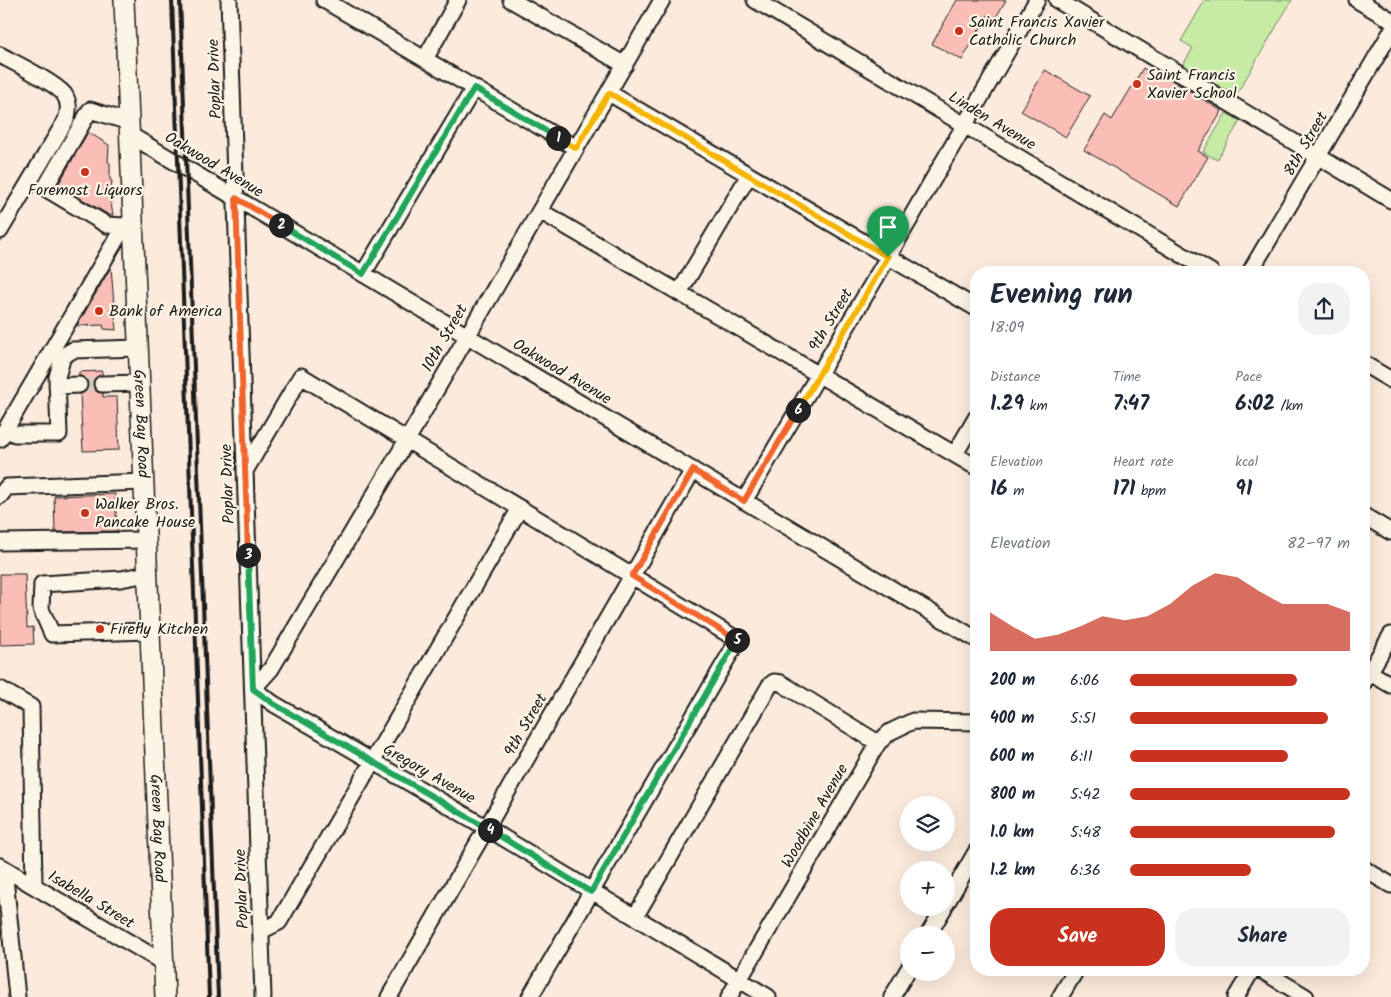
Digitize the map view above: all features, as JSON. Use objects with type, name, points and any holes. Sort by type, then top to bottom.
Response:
[{"type":"main road","name":"Green Bay Road","points":[[124,0],[130,128],[128,223],[140,382],[165,997]]},
{"type":"street","name":"Poplar Drive","points":[[229,0],[263,997]]},
{"type":"street","points":[[324,0],[346,6],[425,59],[576,148]]},
{"type":"street","points":[[425,59],[458,0]]},
{"type":"street","points":[[511,0],[625,65]]},
{"type":"street","name":"10th Street","points":[[253,689],[271,669],[407,440],[662,0]]},
{"type":"street","name":"Linden Avenue","points":[[755,0],[1201,266]]},
{"type":"street","name":"9th Street","points":[[744,501],[1037,0]]},
{"type":"street","points":[[1057,0],[1391,200]]},
{"type":"street","points":[[1357,0],[1391,20]]},
{"type":"street","name":"8th Street","points":[[1254,266],[1391,32]]},
{"type":"street","points":[[0,55],[54,86],[64,94],[68,102],[69,111],[66,120],[0,231]]},
{"type":"street","points":[[363,274],[474,88]]},
{"type":"street","points":[[609,93],[970,305]]},
{"type":"street","name":"Oakwood Avenue","points":[[128,223],[107,225],[45,188],[90,110],[130,128],[236,198],[970,635]]},
{"type":"street","points":[[679,293],[748,175]]},
{"type":"street","points":[[540,211],[970,462]]},
{"type":"street","points":[[3,434],[128,223]]},
{"type":"street","points":[[3,434],[59,434],[57,377],[63,356],[73,350],[138,348]]},
{"type":"street","points":[[1370,368],[1391,380]]},
{"type":"street","points":[[245,471],[301,376],[738,640],[530,997]]},
{"type":"street","points":[[102,384],[140,382]]},
{"type":"street","points":[[57,386],[79,385]]},
{"type":"street","points":[[956,454],[970,429]]},
{"type":"street","name":"9th Street","points":[[389,997],[693,470]]},
{"type":"street","points":[[2,490],[144,482]]},
{"type":"street","points":[[261,931],[279,922],[520,508]]},
{"type":"street","points":[[1370,520],[1391,532]]},
{"type":"street","points":[[0,542],[146,540]]},
{"type":"street","points":[[148,574],[121,579],[42,584],[41,609],[52,634],[150,631]]},
{"type":"street","points":[[1370,668],[1391,635]]},
{"type":"street","points":[[1370,676],[1391,685]]},
{"type":"street","points":[[635,917],[770,685],[774,682],[781,683],[878,743]]},
{"type":"street","points":[[0,689],[31,707],[34,886]]},
{"type":"street","name":"Gregory Avenue","points":[[253,689],[274,704],[487,828],[768,997]]},
{"type":"street","name":"Woodbine Avenue","points":[[729,997],[878,743],[890,732],[913,721],[970,722]]},
{"type":"street","points":[[955,888],[970,862]]},
{"type":"street","points":[[2,867],[17,997]]},
{"type":"street","name":"Isabella Street","points":[[2,867],[164,963]]},
{"type":"street","points":[[1370,873],[1391,885]]},
{"type":"street","points":[[1060,997],[1072,976]]},
{"type":"street","points":[[1236,997],[1248,976]]},
{"type":"street","points":[[1271,976],[1306,997]]},
{"type":"street","points":[[892,997],[901,981]]},
{"type":"green space","points":[[1205,0],[1292,0],[1235,97],[1182,66],[1193,48],[1181,41]]},
{"type":"green space","points":[[1226,113],[1240,121],[1217,160],[1203,152]]},
{"type":"building","name":"Saint Francis Xavier Catholic Church","points":[[957,0],[1006,0],[995,19],[988,15],[962,60],[932,44]]},
{"type":"building","points":[[1143,68],[1160,78],[1167,80],[1168,78],[1222,111],[1198,151],[1208,157],[1179,206],[1084,150],[1105,115],[1112,120]]},
{"type":"building","points":[[1045,70],[1090,96],[1066,137],[1021,111]]},
{"type":"building","name":"Foremost Liquors","points":[[88,132],[109,145],[108,162],[110,163],[110,180],[112,181],[110,198],[113,215],[109,215],[58,185]]},
{"type":"building","name":"Bank of America","points":[[111,267],[116,330],[104,329],[103,325],[77,326]]},
{"type":"building","points":[[102,371],[102,375],[94,379],[93,385],[97,392],[103,393],[103,397],[117,397],[119,450],[83,451],[80,394],[87,390],[88,384],[84,377],[79,376],[79,372]]},
{"type":"building","name":"Walker Bros. Pancake House","points":[[115,494],[117,531],[55,532],[54,496]]},
{"type":"building","points":[[0,574],[25,574],[27,628],[33,627],[34,644],[0,645]]},
{"type":"tunnel","points":[[79,385],[102,384]]},
{"type":"railway","points":[[172,0],[209,997]]},
{"type":"railway","points":[[180,0],[218,997]]},
{"type":"place","name":"Saint Francis Xavier Catholic Church","points":[[959,31]]},
{"type":"place","name":"Saint Francis Xavier School","points":[[1137,84]]},
{"type":"place","name":"Foremost Liquors","points":[[85,172]]},
{"type":"place","name":"Bank of America","points":[[99,311]]},
{"type":"place","name":"Walker Bros. Pancake House","points":[[85,513]]},
{"type":"place","name":"Firefly Kitchen","points":[[100,629]]},
{"type":"route","points":[[474,88],[576,148],[609,93],[888,257],[744,501],[693,470],[632,576],[738,640],[591,892],[487,828],[274,704],[253,689],[236,198],[363,274],[474,88]]}]
